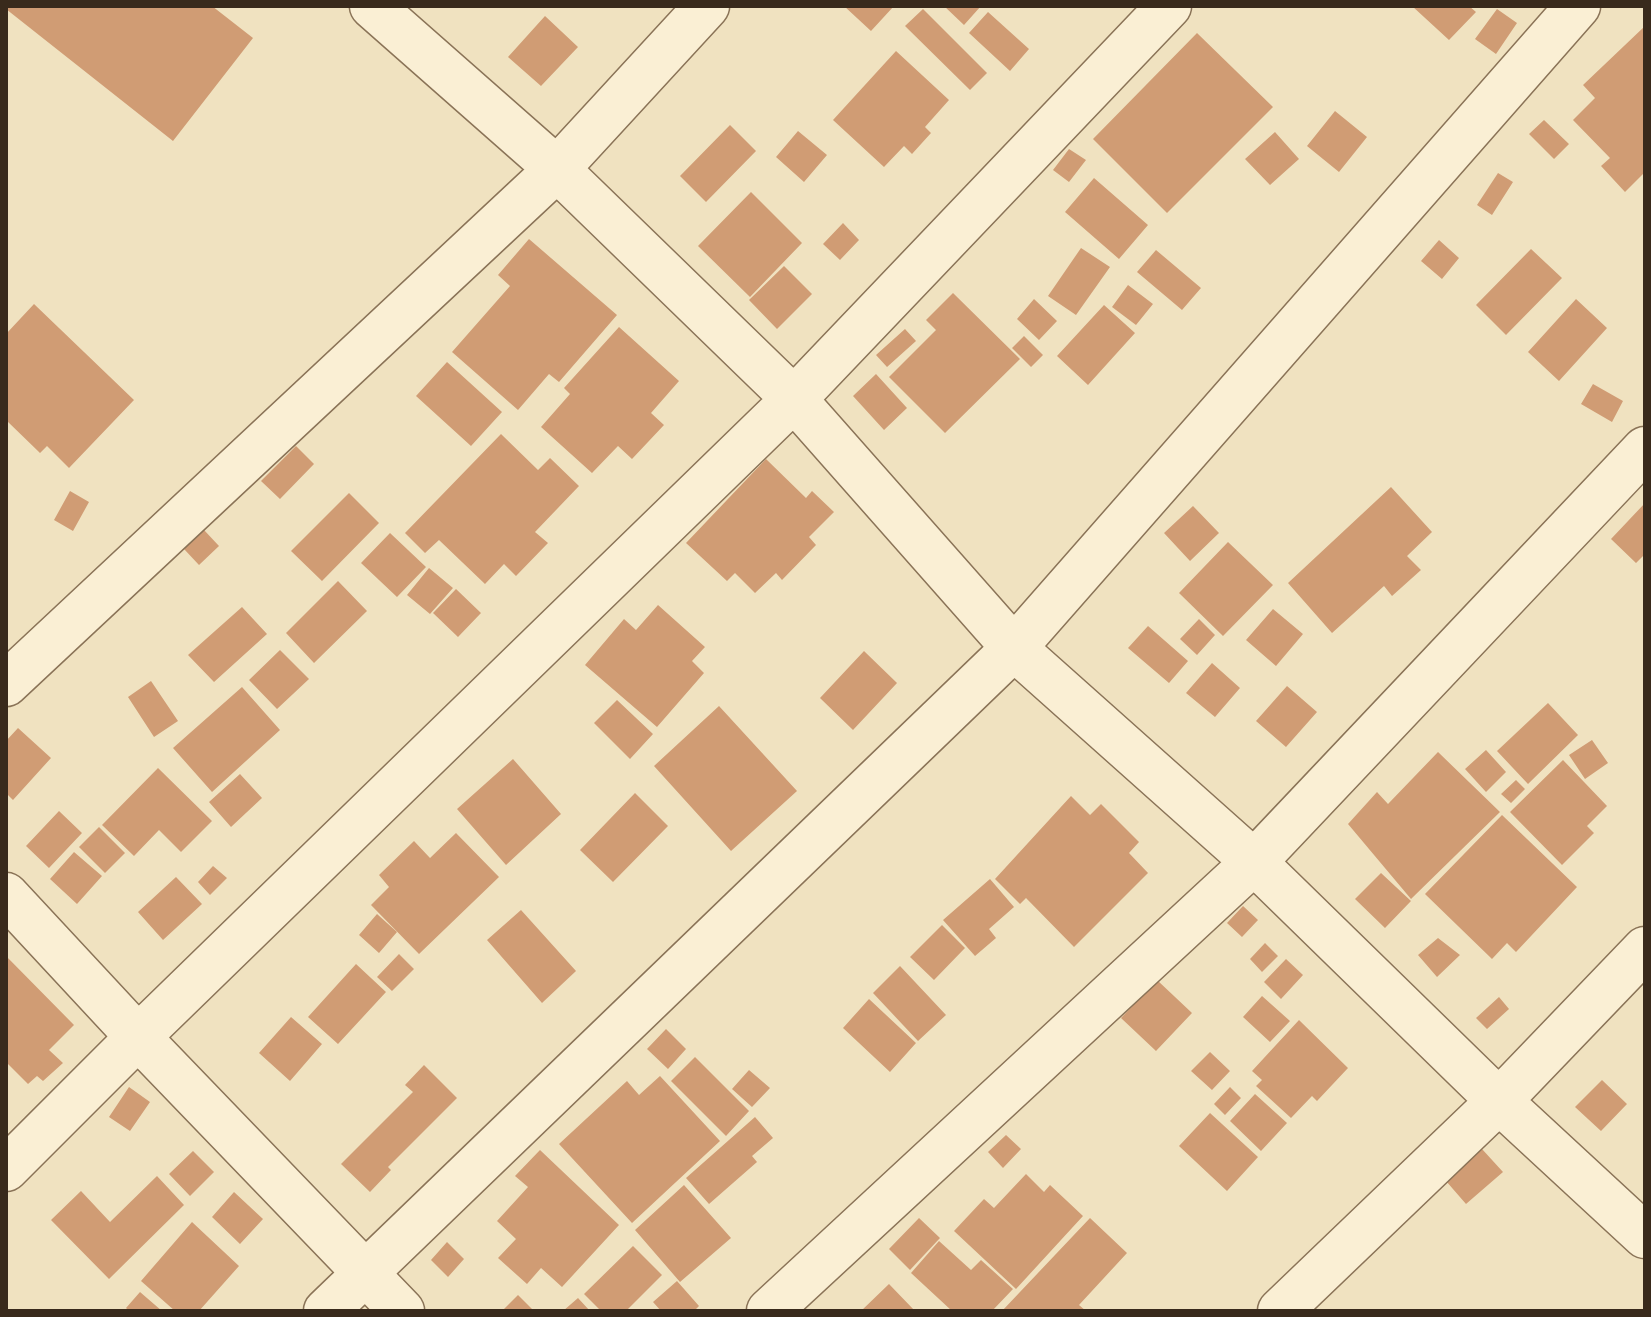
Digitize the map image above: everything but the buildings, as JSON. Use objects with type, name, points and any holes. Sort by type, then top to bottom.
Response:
[{"type":"street","points":[[372,6],[557,169],[794,399],[1014,648],[1254,862],[1499,1101],[1645,1236]]},
{"type":"street","points":[[6,684],[557,169],[707,6]]},
{"type":"street","points":[[6,1169],[794,399],[1169,6]]},
{"type":"street","points":[[326,1311],[1014,648],[1578,6]]},
{"type":"street","points":[[769,1311],[1254,862],[1645,449]]},
{"type":"street","points":[[6,895],[402,1311]]},
{"type":"street","points":[[1280,1311],[1499,1101],[1645,949]]}]
